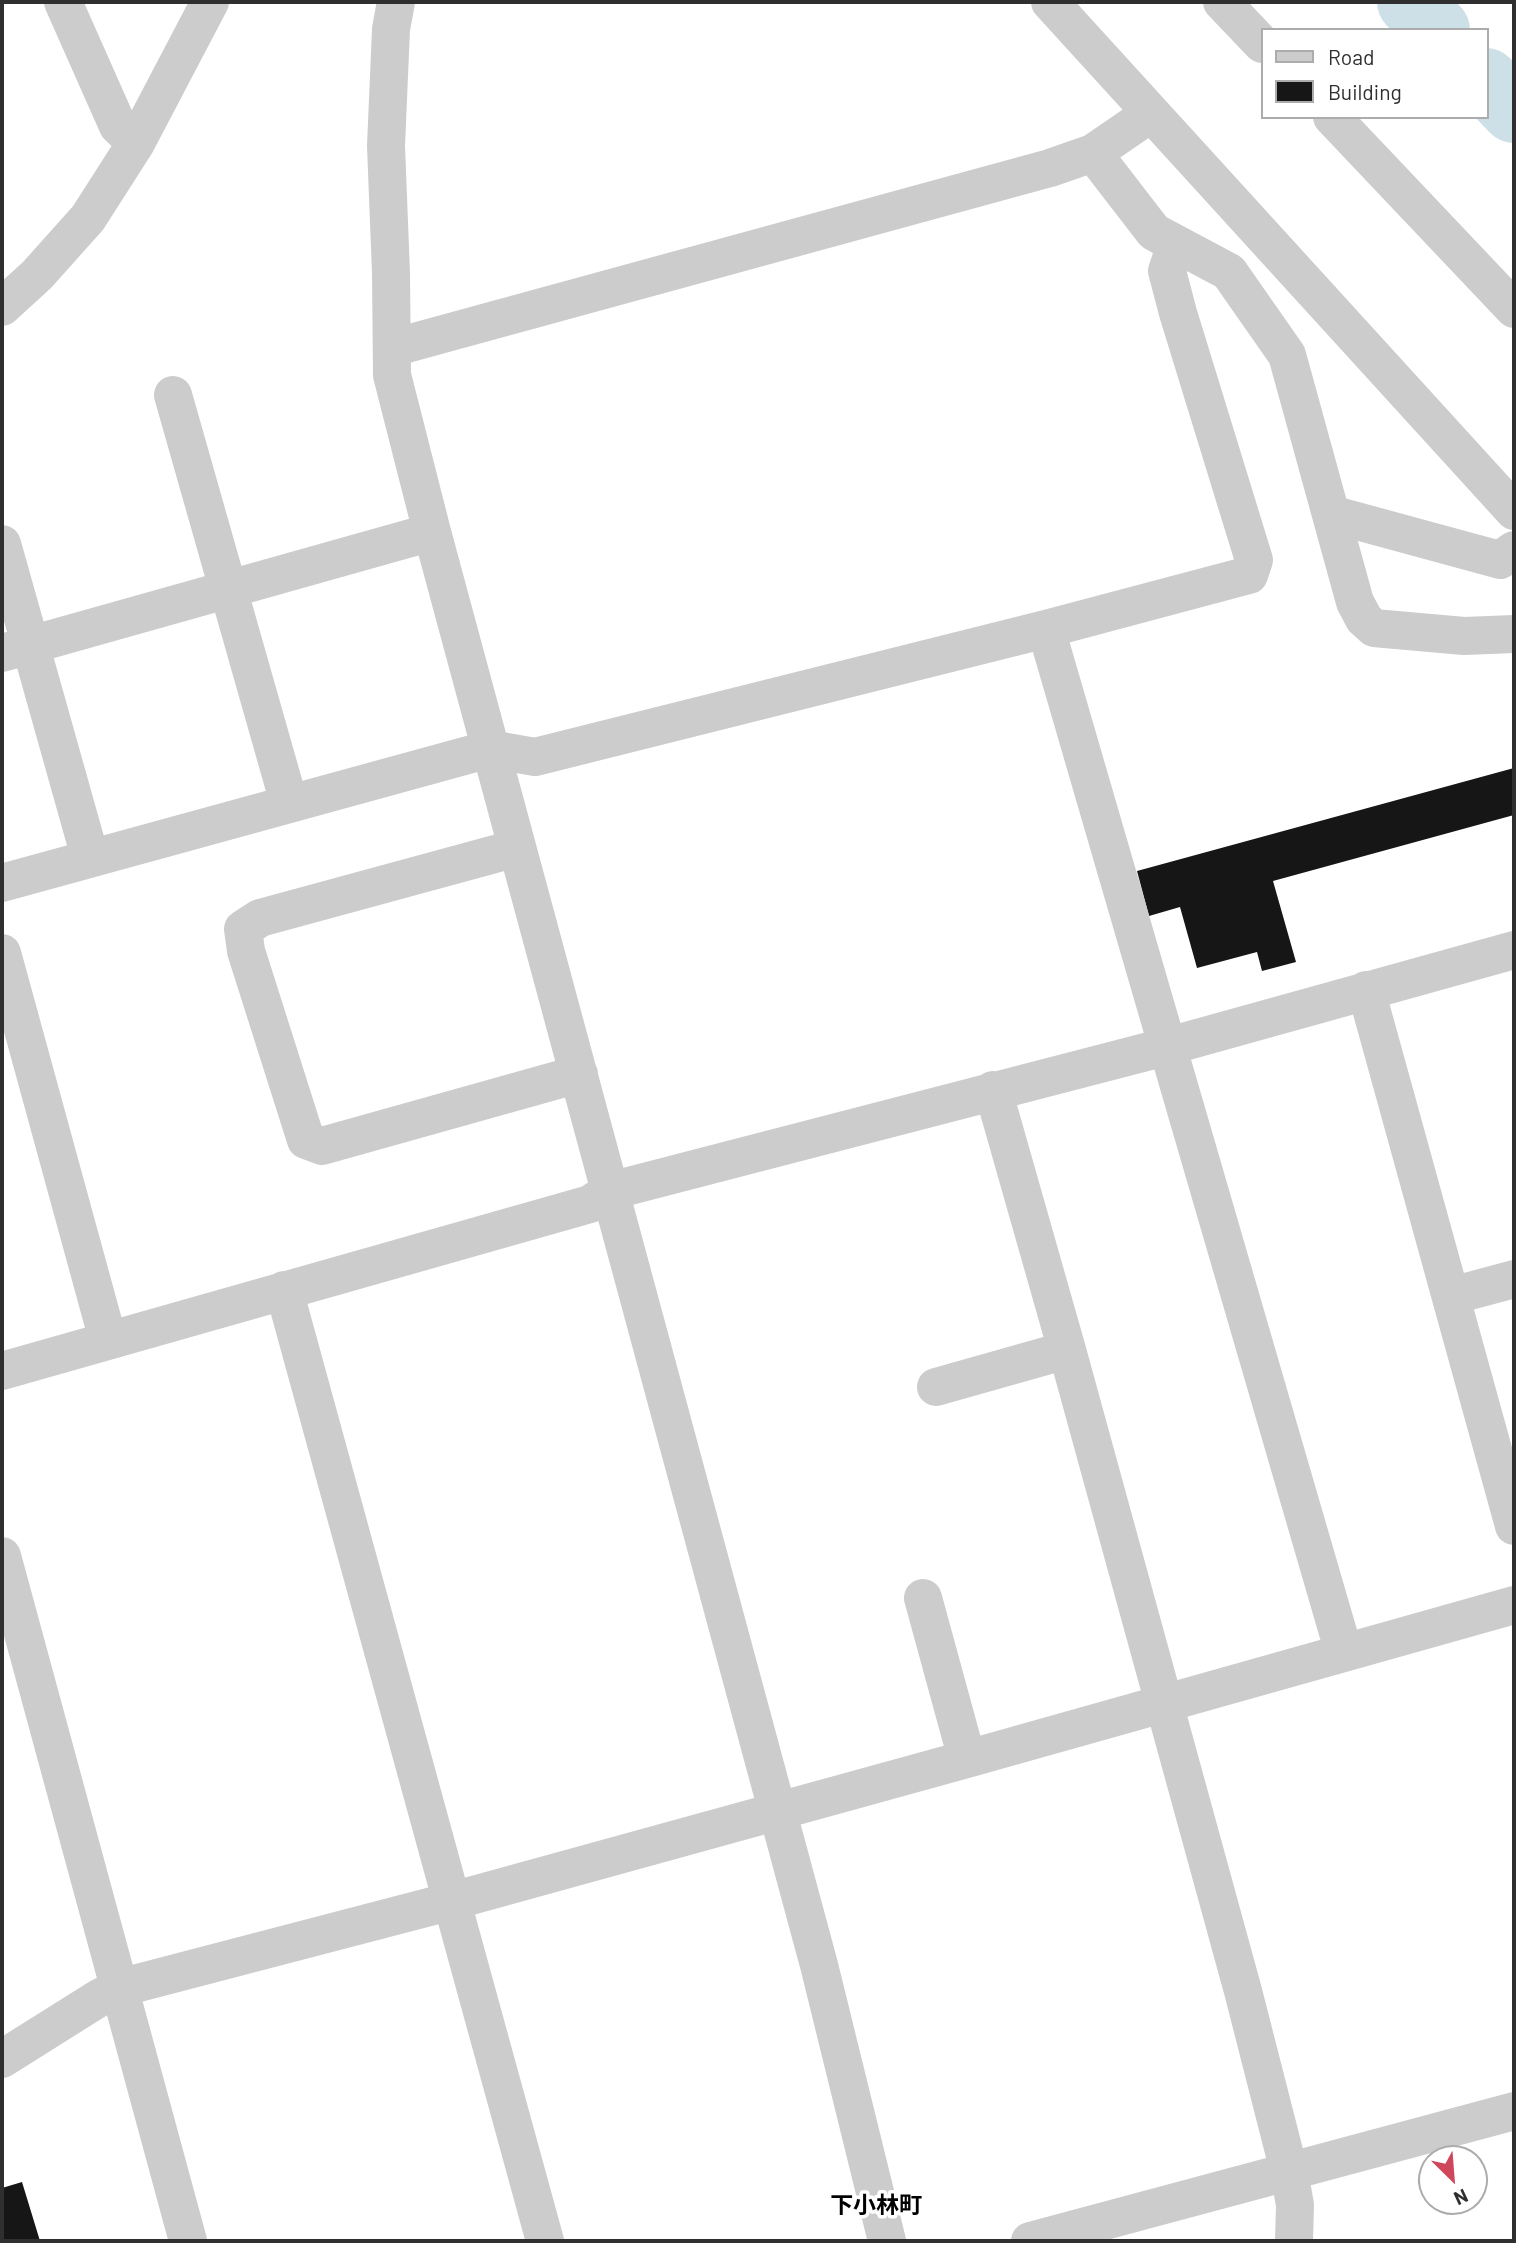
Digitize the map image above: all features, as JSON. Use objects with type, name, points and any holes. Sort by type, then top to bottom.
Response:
[{"type":"street","points":[[63,2],[118,126],[136,143]]},
{"type":"street","points":[[2,307],[37,275],[88,218],[136,143],[209,2]]},
{"type":"street","points":[[397,2],[391,29],[386,146],[392,375],[819,1965],[887,2241]]},
{"type":"street","points":[[1049,2],[1514,511]]},
{"type":"street","points":[[1222,2],[1260,42]]},
{"type":"street","points":[[392,348],[1050,168],[1093,153],[1150,114]]},
{"type":"street","points":[[1334,119],[1514,309]]},
{"type":"street","points":[[1093,153],[1154,232],[1229,272],[1287,355],[1355,602],[1364,619],[1374,628],[1464,636],[1514,634]]},
{"type":"street","points":[[2,883],[491,749],[535,757],[1046,629],[1248,575],[1254,560],[1167,271],[1176,244]]},
{"type":"street","points":[[173,395],[289,803]]},
{"type":"street","points":[[1331,514],[1500,561],[1514,550]]},
{"type":"street","points":[[16,649],[432,532]]},
{"type":"street","points":[[2,544],[16,649],[90,857]]},
{"type":"street","points":[[1046,629],[1344,1653]]},
{"type":"street","points":[[517,848],[260,918],[243,929],[246,951],[306,1140],[322,1146],[579,1074]]},
{"type":"street","points":[[2,1371],[590,1204],[610,1191],[1168,1046],[1514,950]]},
{"type":"street","points":[[2,953],[108,1340]]},
{"type":"street","points":[[1366,990],[1514,1525]]},
{"type":"street","points":[[993,1090],[1164,1704],[1289,2171],[1295,2205],[1294,2241]]},
{"type":"street","points":[[1451,1296],[1514,1279]]},
{"type":"street","points":[[284,1290],[545,2241]]},
{"type":"street","points":[[936,1387],[1067,1350]]},
{"type":"street","points":[[2,1556],[188,2241]]},
{"type":"street","points":[[923,1598],[967,1759]]},
{"type":"street","points":[[2,2059],[119,1988],[967,1759],[1514,1605]]},
{"type":"street","points":[[1030,2241],[1514,2111]]},
{"type":"building","points":[[1514,768],[1514,815],[1273,881],[1296,962],[1262,971],[1257,952],[1197,968],[1180,907],[1149,916],[1137,871]]},
{"type":"building","points":[[22,2182],[40,2241],[2,2241],[2,2188]]},
{"type":"waterway","points":[[1410,2],[1435,28]]},
{"type":"waterway","points":[[1488,83],[1514,110]]},
{"type":"district","name":"下小林町","points":[[876,2205]]}]
